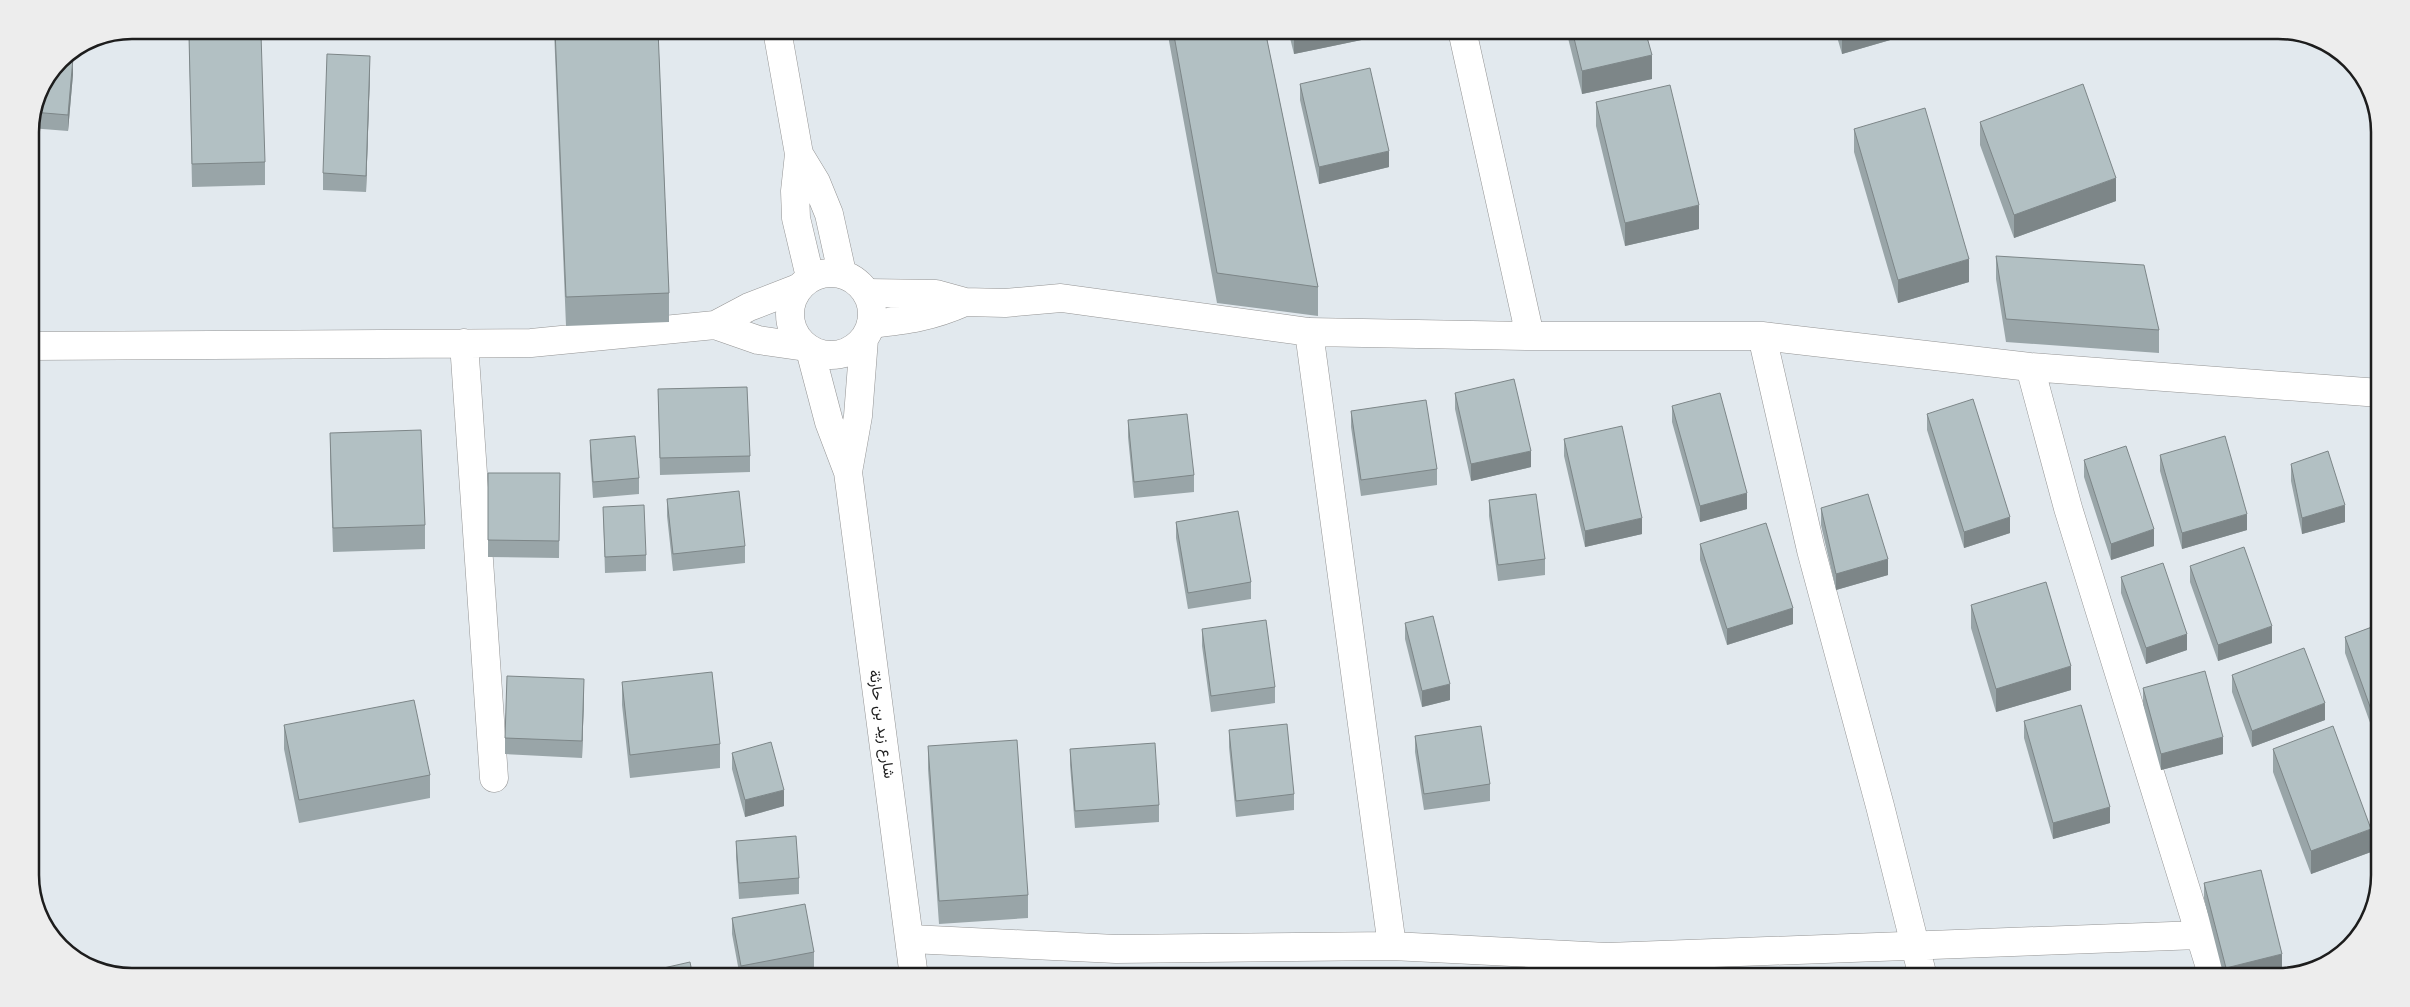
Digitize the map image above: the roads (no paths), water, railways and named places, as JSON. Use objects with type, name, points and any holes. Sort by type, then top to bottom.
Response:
[{"type":"street","points":[[779,39],[799,154],[795,191],[796,218],[804,282],[791,303],[790,319],[795,335],[808,348]]},
{"type":"street","points":[[1464,39],[1530,336]]},
{"type":"street","points":[[799,154],[816,182],[829,214],[842,273]]},
{"type":"street","points":[[39,346],[531,343],[715,326],[758,340],[808,348],[825,355],[839,354],[853,349],[868,332],[872,308],[867,293],[856,281],[842,273],[825,272],[749,307],[715,326]]},
{"type":"street","points":[[867,293],[936,294],[965,302],[1005,303],[1061,298],[1309,332],[1530,336],[1762,336],[2030,367],[2371,392]]},
{"type":"street","points":[[868,332],[936,315],[965,302]]},
{"type":"street","name":"شارع زيد بن حارثة","points":[[848,472],[859,407],[868,332]]},
{"type":"street","points":[[1309,332],[1392,946]]},
{"type":"street","points":[[1762,336],[1810,550],[1878,796],[1921,968]]},
{"type":"street","points":[[464,344],[494,778]]},
{"type":"street","name":"شارع زيد بن حارثة","points":[[808,348],[829,422],[848,472],[911,939],[913,968]]},
{"type":"street","points":[[2030,367],[2068,508],[2210,968]]},
{"type":"street","points":[[911,939],[1116,949],[1392,946],[1607,957],[1663,966],[1915,946],[2199,935]]}]
